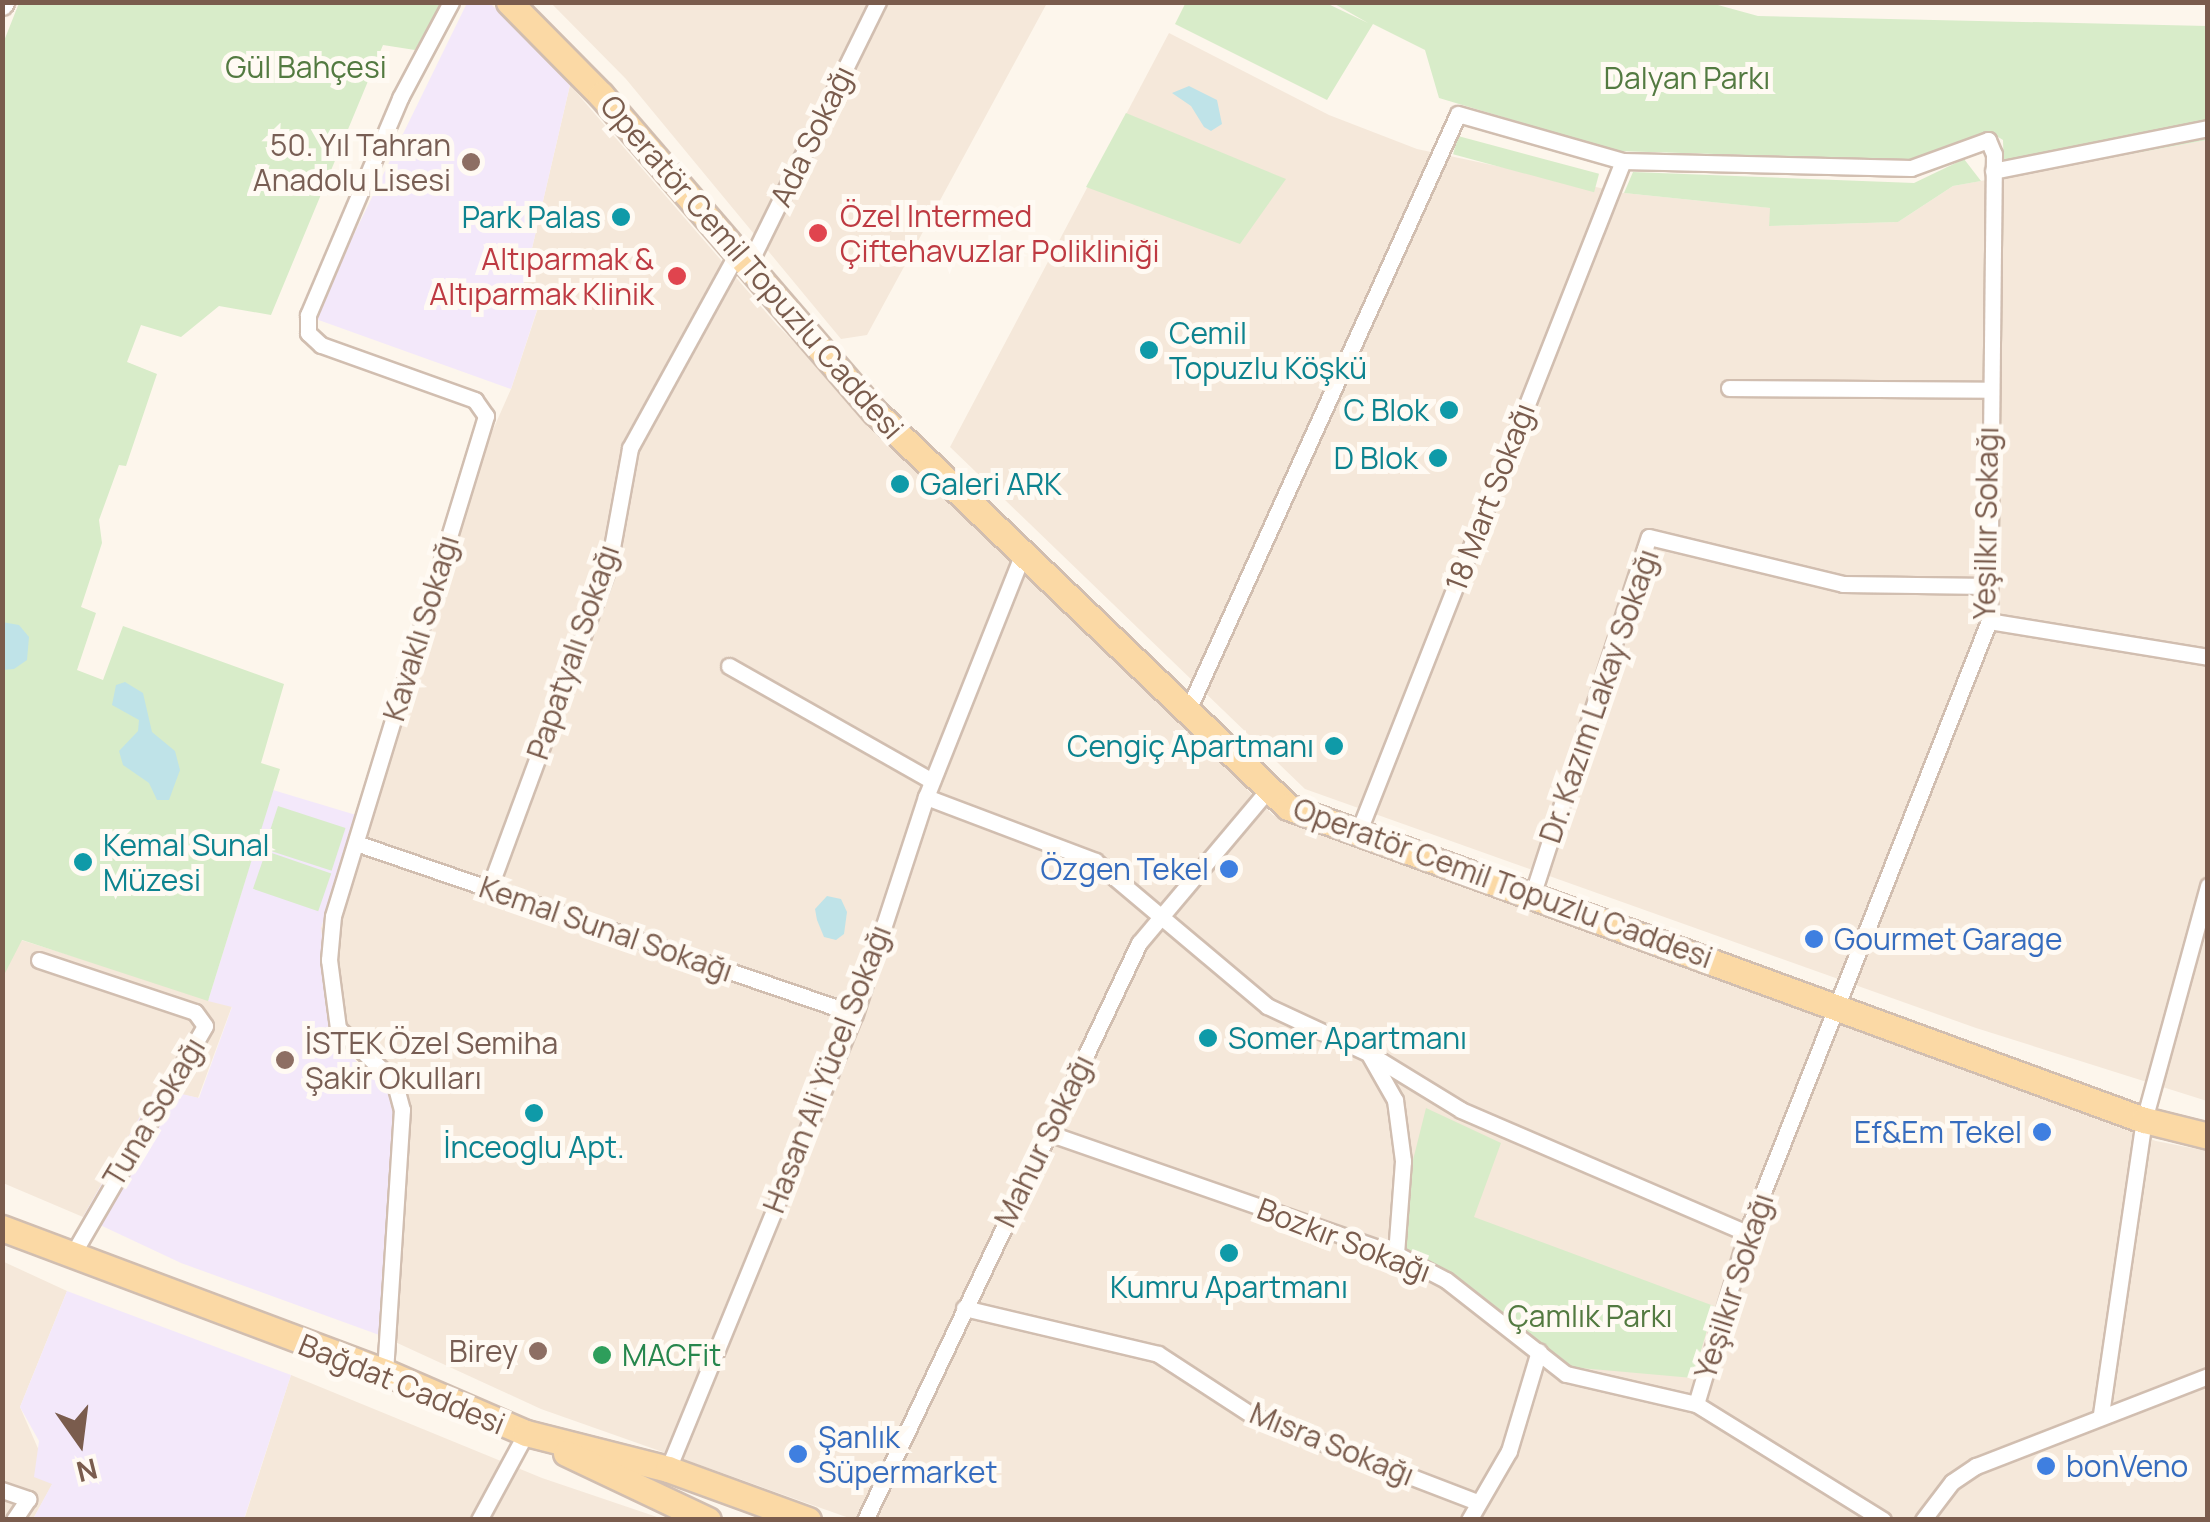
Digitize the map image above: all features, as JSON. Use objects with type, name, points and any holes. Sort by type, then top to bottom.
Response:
[{"type":"main road","name":"Operatör Cemil Topuzlu Caddesi","points":[[509,2],[601,95],[741,263],[875,412],[1288,807],[2144,1120],[2208,1136]]},
{"type":"main road","name":"Bağdat Caddesi","points":[[2,1228],[385,1372],[526,1432],[668,1468],[808,1520]]},
{"type":"main road","points":[[526,1432],[708,1520]]},
{"type":"street","name":"Kavaklı Sokağı","points":[[385,1372],[402,1110],[394,1081],[338,1028],[329,960],[333,916],[486,416],[475,400],[321,344],[308,333],[308,314],[400,98],[450,2]]},
{"type":"street","name":"Ada Sokağı","points":[[741,263],[878,2]]},
{"type":"street","points":[[1188,710],[1458,114],[1623,161],[1911,168],[1988,140],[1993,171],[2208,128]]},
{"type":"street","name":"18 Mart Sokağı","points":[[1358,833],[1623,161]]},
{"type":"street","name":"Yeşilkır Sokağı","points":[[1696,1404],[1747,1233],[1990,621],[1987,390],[1993,171]]},
{"type":"street","name":"Papatyalı Sokağı","points":[[489,889],[608,564],[630,448],[741,263]]},
{"type":"street","points":[[1729,388],[1987,390]]},
{"type":"street","name":"Dr. Kazım Lakay Sokağı","points":[[1532,894],[1649,536],[1843,584],[1988,586]]},
{"type":"street","name":"Hasan Ali Yücel Sokağı","points":[[668,1468],[856,1014],[932,780],[1022,556]]},
{"type":"street","points":[[1990,621],[2208,658]]},
{"type":"street","points":[[729,666],[932,780]]},
{"type":"street","name":"Mahur Sokağı","points":[[865,1520],[1139,944],[1267,791]]},
{"type":"street","points":[[926,797],[1095,861],[1267,1006],[1368,1053],[1460,1110],[1747,1233]]},
{"type":"street","name":"Kemal Sunal Sokağı","points":[[356,843],[856,1014]]},
{"type":"street","points":[[2101,1414],[2144,1120],[2208,886]]},
{"type":"street","name":"Tuna Sokağı","points":[[39,960],[195,1012],[205,1026],[73,1254]]},
{"type":"street","points":[[1368,1053],[1396,1100],[1403,1161],[1396,1254]]},
{"type":"street","name":"Bozkır Sokağı","points":[[1048,1133],[1396,1254],[1446,1280],[1566,1374],[1696,1404],[1883,1520]]},
{"type":"street","name":"Mısra Sokağı","points":[[964,1308],[1158,1354],[1253,1416],[1477,1502]]},
{"type":"street","points":[[1469,1520],[1520,1424],[1539,1351]]},
{"type":"street","points":[[1923,1520],[1965,1472],[2101,1414],[2208,1376]]},
{"type":"street","points":[[479,1520],[526,1432]]},
{"type":"street","points":[[2,1490],[28,1500],[14,1520]]},
{"type":"shaded area","name":"50. Yıl Tahran Anadolu Lisesi","points":[[467,3],[490,3],[570,85],[520,300],[538,307],[511,389],[313,318]]},
{"type":"shaded area","points":[[551,3],[1047,3],[867,335],[841,339],[626,79]]},
{"type":"shaded area","points":[[1169,33],[1329,115],[1417,149],[1624,193],[1771,208],[1769,226],[1898,222],[1953,186],[2207,140],[2207,1101],[1976,1028],[1305,789],[950,447]]},
{"type":"shaded area","points":[[570,85],[777,325],[1273,815],[2156,1141],[2207,1151],[2207,1519],[852,1519],[541,1409],[382,1336],[378,1078],[335,1042],[321,928],[445,538],[511,389],[538,308],[520,300]]},
{"type":"shaded area","name":"İSTEK Özel Semiha Şakir Okulları","points":[[273,790],[356,815],[321,928],[335,1041],[395,1098],[382,1336],[181,1263],[83,1217],[156,1088],[199,1098],[232,1007],[208,1001]]},
{"type":"shaded area","points":[[21,940],[232,1006],[198,1098],[156,1089],[83,1217],[3,1183],[2,977]]},
{"type":"shaded area","points":[[2,1261],[67,1291],[20,1407],[53,1483],[33,1519],[3,1519]]},
{"type":"shaded area","points":[[67,1291],[291,1375],[244,1519],[33,1519],[52,1484],[34,1477],[39,1441],[20,1407]]},
{"type":"shaded area","points":[[291,1375],[542,1478],[663,1519],[244,1520]]},
{"type":"green space","name":"Dalyan Parkı","points":[[1186,2],[1326,3],[1368,23],[1333,3],[1707,2],[1758,16],[2207,26],[2207,140],[2004,177],[2003,140],[1993,134],[1918,160],[1616,151],[1439,98],[1425,50],[1373,24],[1327,100],[1175,24]]},
{"type":"green space","name":"Gül Bahçesi","points":[[19,3],[441,3],[415,50],[383,45],[271,315],[219,306],[181,337],[141,325],[127,362],[157,374],[126,466],[119,465],[99,520],[102,543],[81,607],[96,613],[77,670],[103,680],[123,626],[284,684],[261,763],[280,769],[208,1001],[22,940],[3,977],[2,46]]},
{"type":"green space","points":[[1126,113],[1286,179],[1240,244],[1086,187]]},
{"type":"green space","points":[[1458,136],[1599,174],[1594,192],[1453,154]]},
{"type":"green space","points":[[1964,159],[1981,181],[1953,186],[1898,222],[1769,226],[1770,208],[1624,193],[1633,172],[1914,183]]},
{"type":"green space","points":[[278,806],[346,828],[332,871],[264,849]]},
{"type":"green space","points":[[266,851],[331,873],[318,911],[253,889]]},
{"type":"green space","name":"Çamlık Parkı","points":[[1426,1108],[1501,1143],[1474,1217],[1714,1306],[1693,1378],[1569,1367],[1403,1253],[1402,1204]]},
{"type":"water","points":[[1189,86],[1217,100],[1222,124],[1211,131],[1204,127],[1191,106],[1172,93]]},
{"type":"water","points":[[2,622],[19,625],[29,637],[27,660],[14,669],[3,670]]},
{"type":"water","points":[[125,682],[143,693],[152,732],[175,751],[180,770],[169,800],[157,800],[149,783],[123,765],[119,751],[138,731],[139,720],[112,705],[116,685]]},
{"type":"water","points":[[827,896],[841,899],[847,912],[844,934],[836,940],[824,937],[817,920],[815,909]]},
{"type":"place","name":"50. Yıl Tahran Anadolu Lisesi","points":[[471,162]]},
{"type":"place","name":"Park Palas","points":[[621,217]]},
{"type":"place","name":"Özel Intermed Çiftehavuzlar Polikliniği","points":[[818,233]]},
{"type":"place","name":"Altıparmak & Altıparmak Klinik","points":[[677,276]]},
{"type":"place","name":"Cemil Topuzlu Köşkü","points":[[1149,350]]},
{"type":"place","name":"C Blok","points":[[1449,410]]},
{"type":"place","name":"D Blok","points":[[1438,458]]},
{"type":"place","name":"Galeri ARK","points":[[900,484]]},
{"type":"place","name":"Cengiç Apartmanı","points":[[1334,746]]},
{"type":"place","name":"Kemal Sunal Müzesi","points":[[83,862]]},
{"type":"place","name":"Özgen Tekel","points":[[1229,869]]},
{"type":"place","name":"Gourmet Garage","points":[[1814,939]]},
{"type":"place","name":"Somer Apartmanı","points":[[1208,1038]]},
{"type":"place","name":"İSTEK Özel Semiha Şakir Okulları","points":[[285,1060]]},
{"type":"place","name":"İnceoglu Apt.","points":[[534,1113]]},
{"type":"place","name":"Ef&Em Tekel","points":[[2042,1132]]},
{"type":"place","name":"Kumru Apartmanı","points":[[1229,1253]]},
{"type":"place","name":"Birey","points":[[538,1351]]},
{"type":"place","name":"MACFit","points":[[602,1355]]},
{"type":"place","name":"Şanlık Süpermarket","points":[[798,1454]]},
{"type":"place","name":"bonVeno","points":[[2046,1466]]}]
